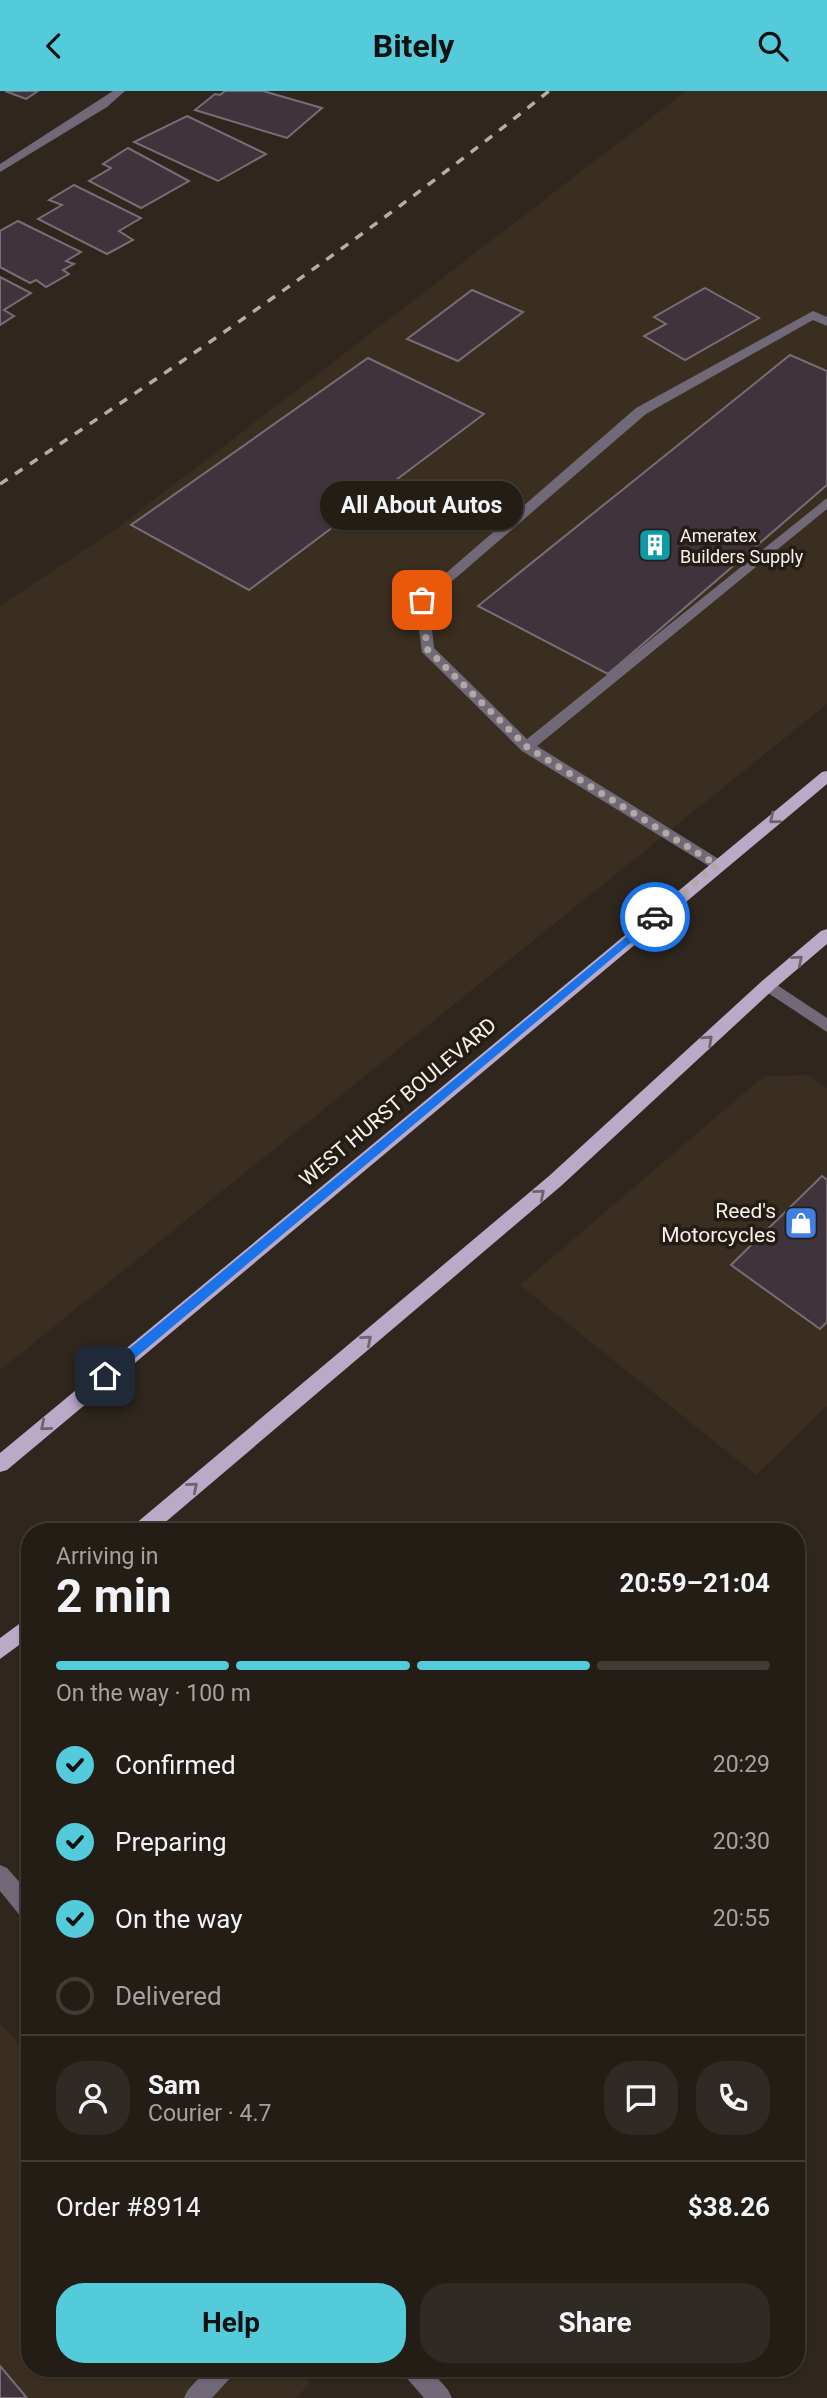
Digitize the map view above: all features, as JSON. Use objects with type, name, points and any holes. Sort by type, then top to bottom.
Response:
[{"type":"main road","name":"WEST HURST BOULEVARD","points":[[0,1464],[827,776]]},
{"type":"main road","points":[[150,1523],[555,1181],[768,985],[827,935]]},
{"type":"main road","points":[[0,1650],[21,1632]]},
{"type":"street","points":[[0,169],[103,105],[120,91]]},
{"type":"street","points":[[717,865],[527,747],[427,649],[422,600],[641,411],[813,315],[827,323]]},
{"type":"street","points":[[527,747],[827,502]]},
{"type":"street","points":[[768,985],[827,1026]]},
{"type":"street","points":[[0,1875],[21,1900]]},
{"type":"street","points":[[196,2398],[216,2377]]},
{"type":"street","points":[[421,2377],[440,2398]]},
{"type":"shaded area","points":[[686,91],[827,91],[827,704],[0,1370],[0,606],[116,529]]},
{"type":"shaded area","points":[[808,1075],[827,1088],[827,1406],[756,1475],[520,1285],[764,1076]]},
{"type":"shaded area","points":[[0,2023],[21,2047],[21,2377],[305,2377],[310,2383],[296,2398],[0,2398]]},
{"type":"building","points":[[5,91],[38,91],[26,99]]},
{"type":"building","points":[[225,91],[263,91],[322,108],[287,138],[195,110],[215,94],[220,95]]},
{"type":"building","points":[[187,116],[266,154],[218,181],[134,142]]},
{"type":"building","points":[[128,148],[189,181],[141,208],[89,181],[111,168],[103,164]]},
{"type":"building","points":[[74,185],[141,218],[119,231],[133,240],[107,254],[38,219],[62,205],[49,200]]},
{"type":"building","points":[[18,221],[81,252],[66,261],[74,264],[63,270],[69,274],[46,287],[36,280],[30,283],[0,267],[0,231]]},
{"type":"building","points":[[0,277],[31,293],[4,310],[14,316],[0,325]]},
{"type":"building","points":[[705,288],[759,318],[685,360],[644,336],[666,324],[654,317]]},
{"type":"building","points":[[472,290],[523,312],[458,361],[407,339]]},
{"type":"building","name":"Ameratex Builders Supply","points":[[790,355],[827,371],[827,485],[608,674],[478,606]]},
{"type":"building","points":[[368,358],[484,414],[249,590],[131,525]]},
{"type":"building","name":"Reed's Motorcycles","points":[[822,1176],[827,1180],[827,1322],[820,1329],[731,1265]]},
{"type":"building","points":[[0,2366],[27,2398],[0,2398]]},
{"type":"railway","points":[[0,484],[140,390],[348,244],[549,91]]},
{"type":"way so far","points":[[422,600],[427,649],[527,747],[717,865],[655,917]]},
{"type":"place","name":"Ameratex Builders Supply","points":[[655,545]]},
{"type":"place","name":"All About Autos","points":[[422,600]]},
{"type":"place","name":"Reed's Motorcycles","points":[[801,1223]]},
{"type":"route","points":[[105,1376],[655,917]]}]
